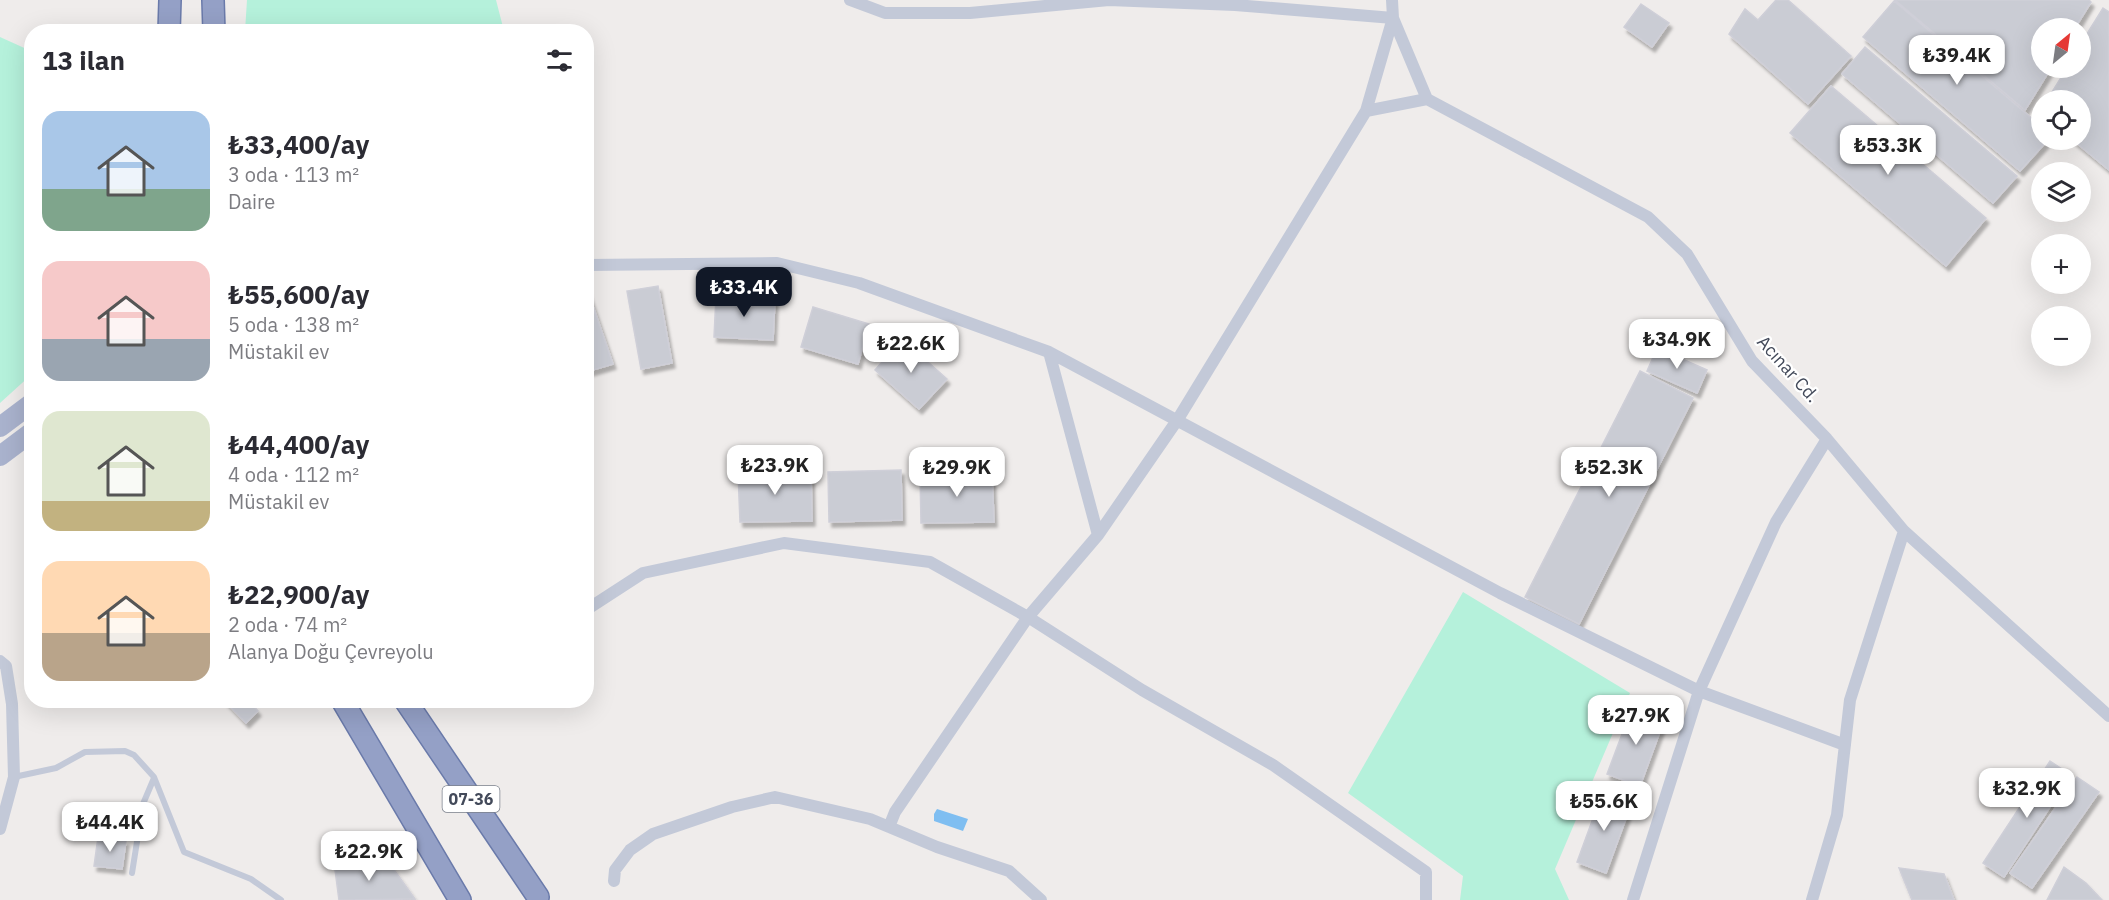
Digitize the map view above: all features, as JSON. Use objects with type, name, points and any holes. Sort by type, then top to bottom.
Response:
[{"type":"highway","points":[[169,24],[170,0]]},
{"type":"highway","points":[[213,0],[214,24]]},
{"type":"highway","points":[[347,708],[460,900]]},
{"type":"highway","name":"07-36","points":[[410,708],[538,897]]},
{"type":"main road","points":[[0,427],[24,409]]},
{"type":"main road","points":[[0,456],[24,438]]},
{"type":"street","points":[[850,0],[885,13],[970,13],[1109,0],[1235,5],[1393,18]]},
{"type":"street","points":[[889,826],[895,812],[1028,617],[1098,535],[1178,419],[1366,111],[1393,18],[1392,0]]},
{"type":"street","points":[[1366,111],[1427,99],[1393,18]]},
{"type":"street","name":"Acınar Cd.","points":[[1427,99],[1648,217],[1687,254],[1752,361],[1827,439],[1904,531],[2109,716]]},
{"type":"street","points":[[594,265],[777,263],[860,283],[1049,352],[1500,593],[1699,691],[1845,745]]},
{"type":"street","points":[[1049,352],[1098,535]]},
{"type":"street","points":[[1633,900],[1699,691],[1776,522],[1827,439]]},
{"type":"street","points":[[1812,900],[1837,815],[1850,700],[1904,531]]},
{"type":"street","points":[[594,605],[643,573],[784,543],[930,562],[1028,617],[1142,690],[1273,765],[1426,872],[1426,900]]},
{"type":"street","points":[[0,661],[6,666],[12,704],[14,777],[0,829]]},
{"type":"street","points":[[614,881],[615,870],[630,850],[653,834],[732,807],[775,797],[870,819],[938,847],[1008,871],[1041,900]]},
{"type":"lane","points":[[14,777],[56,768],[85,752],[125,751],[134,755],[154,777],[184,852],[251,879],[281,900]]},
{"type":"lane","points":[[132,873],[143,804],[154,777]]},
{"type":"green space","points":[[247,0],[496,0],[502,24],[245,24]]},
{"type":"green space","points":[[0,37],[24,48],[24,381],[0,403]]},
{"type":"green space","points":[[1463,592],[1630,693],[1555,869],[1569,900],[1460,900],[1463,876],[1348,793]]},
{"type":"water","points":[[937,809],[968,819],[963,831],[934,821]]},
{"type":"building","points":[[1776,0],[1788,0],[1851,56],[1808,104],[1729,34],[1745,9],[1758,20]]},
{"type":"building","points":[[1895,0],[2089,0],[2091,2],[2081,18],[2031,18],[2031,78],[2045,78],[2037,90],[2031,90],[2031,100],[2025,110]]},
{"type":"building","points":[[1894,1],[2031,118],[2031,150],[2039,150],[2020,171],[1863,37]]},
{"type":"building","points":[[1641,4],[1669,23],[1652,47],[1624,27]]},
{"type":"building","points":[[2103,8],[2109,12],[2109,170],[2085,150],[2091,150],[2091,90],[2053,90],[2061,78],[2091,78],[2091,27]]},
{"type":"building","points":[[1865,47],[2017,176],[1993,203],[1842,74]]},
{"type":"building","points":[[1831,86],[1986,218],[1946,266],[1790,133]]},
{"type":"building","points":[[658,286],[672,363],[641,369],[627,291]]},
{"type":"building","points":[[716,296],[775,299],[773,340],[714,337]]},
{"type":"building","points":[[813,307],[869,324],[858,364],[801,347]]},
{"type":"building","points":[[594,309],[613,364],[594,370]]},
{"type":"building","points":[[902,339],[947,379],[919,409],[875,370]]},
{"type":"building","points":[[1657,348],[1707,370],[1697,393],[1647,371]]},
{"type":"building","points":[[1640,371],[1693,398],[1579,624],[1525,597]]},
{"type":"building","points":[[901,470],[902,520],[829,522],[828,472]]},
{"type":"building","points":[[811,471],[812,521],[740,522],[738,472]]},
{"type":"building","points":[[992,472],[994,522],[921,523],[920,473]]},
{"type":"building","points":[[1633,705],[1665,718],[1640,786],[1607,774]]},
{"type":"building","points":[[232,708],[255,708],[258,711],[246,723]]},
{"type":"building","points":[[2050,761],[2071,775],[2004,877],[1983,863]]},
{"type":"building","points":[[2077,777],[2099,792],[2032,888],[2010,873]]},
{"type":"building","points":[[1603,791],[1632,802],[1606,873],[1577,862]]},
{"type":"building","points":[[98,837],[126,841],[122,869],[94,866]]},
{"type":"building","points":[[334,862],[390,864],[415,899],[339,900]]},
{"type":"building","points":[[2064,867],[2086,883],[2102,900],[2047,900]]},
{"type":"building","points":[[1899,868],[1944,874],[1954,900],[1912,900]]}]
